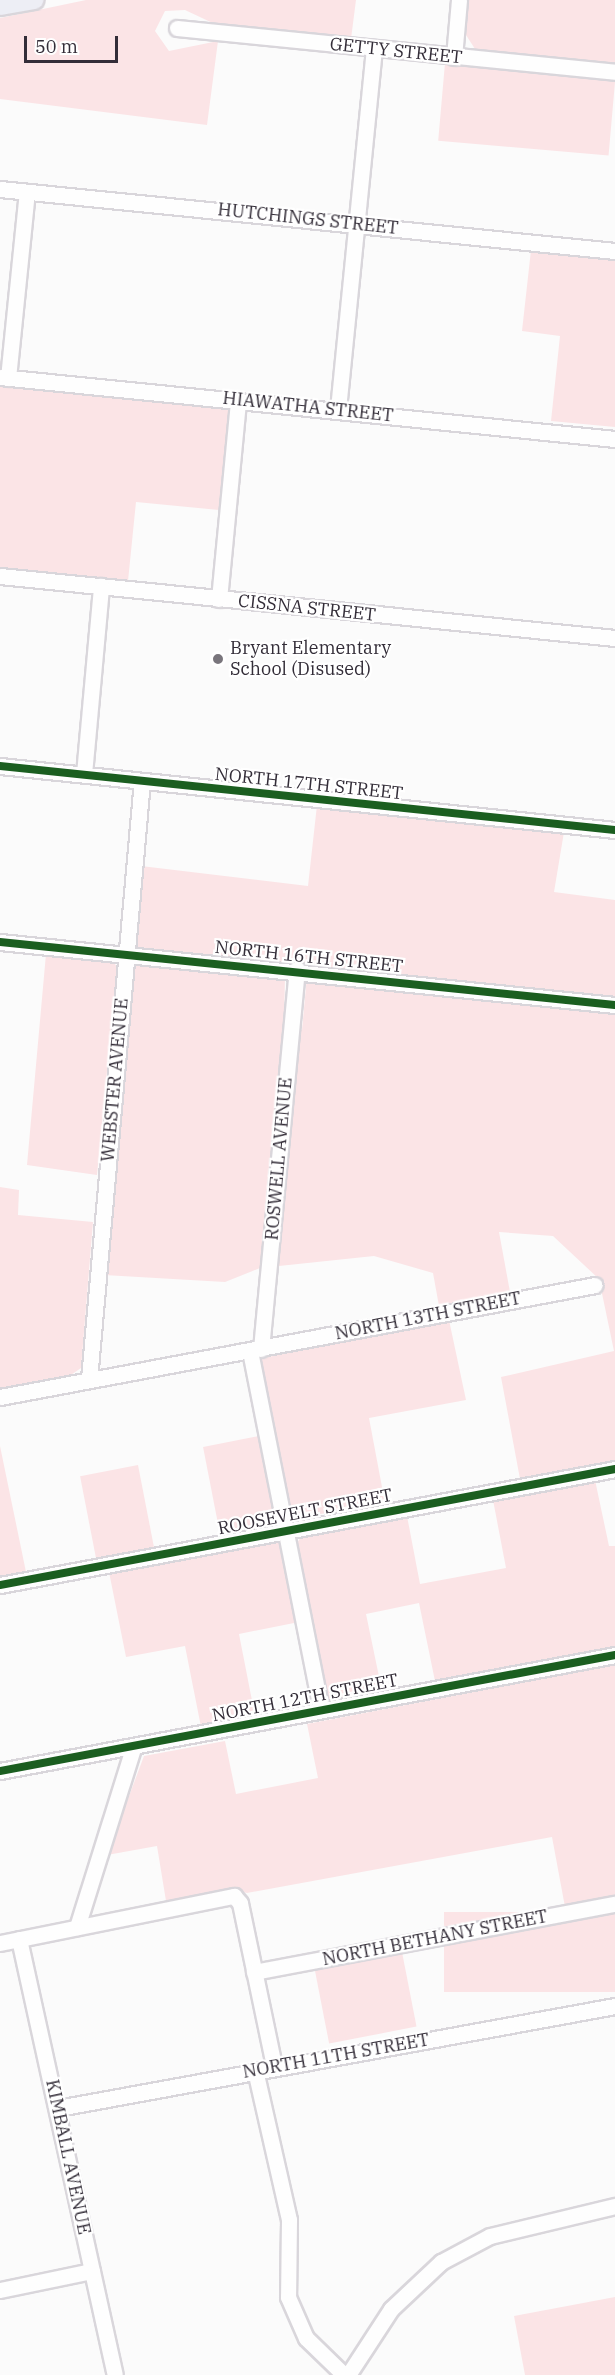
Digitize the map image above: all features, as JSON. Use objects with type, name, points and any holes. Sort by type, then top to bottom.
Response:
[{"type":"main road","points":[[0,6],[34,0]]},
{"type":"street","points":[[454,57],[459,0]]},
{"type":"street","name":"GETTY STREET","points":[[177,28],[374,50],[615,72]]},
{"type":"street","points":[[338,409],[374,50]]},
{"type":"street","name":"HUTCHINGS STREET","points":[[0,189],[615,251]]},
{"type":"street","points":[[4,377],[27,192]]},
{"type":"street","name":"HIAWATHA STREET","points":[[4,377],[338,409],[615,439]]},
{"type":"street","points":[[219,599],[238,400]]},
{"type":"street","name":"CISSNA STREET","points":[[0,576],[615,638]]},
{"type":"street","points":[[84,774],[101,586]]},
{"type":"street","name":"NORTH 17TH STREET","points":[[0,766],[615,830]]},
{"type":"street","name":"WEBSTER AVENUE","points":[[89,1379],[142,781]]},
{"type":"street","name":"NORTH 16TH STREET","points":[[0,942],[297,969],[615,1005]]},
{"type":"street","name":"ROSWELL AVENUE","points":[[297,969],[256,1350],[321,1710]]},
{"type":"street","name":"NORTH 13TH STREET","points":[[0,1397],[595,1285]]},
{"type":"street","name":"ROOSEVELT STREET","points":[[0,1585],[615,1469]]},
{"type":"street","name":"NORTH 12TH STREET","points":[[0,1770],[134,1748],[321,1710],[615,1655]]},
{"type":"street","points":[[77,1927],[134,1748]]},
{"type":"street","points":[[0,1942],[234,1896],[240,1903],[274,2066]]},
{"type":"street","name":"NORTH BETHANY STREET","points":[[254,1972],[615,1904]]},
{"type":"street","name":"KIMBALL AVENUE","points":[[19,1939],[115,2375]]},
{"type":"street","name":"NORTH 11TH STREET","points":[[58,2108],[274,2066],[615,2006]]},
{"type":"street","points":[[255,2070],[289,2220],[288,2297],[306,2338],[344,2375]]},
{"type":"street","points":[[348,2375],[391,2309],[441,2262],[490,2236],[615,2206]]},
{"type":"street","points":[[0,2290],[92,2271]]},
{"type":"shaded area","points":[[86,0],[356,0],[351,39],[219,26],[185,10],[165,11],[155,31],[169,51],[218,41],[207,125],[0,99],[0,18]]},
{"type":"shaded area","points":[[469,0],[615,0],[615,63],[475,49],[466,35]]},
{"type":"shaded area","points":[[445,63],[615,78],[609,156],[438,141]]},
{"type":"shaded area","points":[[531,250],[615,258],[615,427],[551,421],[560,336],[522,331]]},
{"type":"shaded area","points":[[0,384],[225,406],[229,412],[219,510],[136,502],[128,581],[0,569]]},
{"type":"shaded area","points":[[317,805],[564,832],[554,892],[615,900],[615,1460],[520,1479],[501,1377],[614,1351],[599,1279],[553,1236],[499,1232],[510,1292],[439,1306],[433,1273],[374,1256],[260,1268],[225,1282],[104,1275],[133,963],[285,976],[284,1027],[302,1030],[308,965],[137,947],[141,866],[308,886]]},
{"type":"shaded area","points":[[46,954],[112,960],[117,967],[97,1175],[27,1165]]},
{"type":"shaded area","points":[[0,1187],[19,1190],[18,1215],[93,1222],[81,1368],[68,1377],[0,1389]]},
{"type":"shaded area","points":[[449,1320],[466,1400],[369,1418],[385,1503],[291,1519],[259,1364],[263,1358]]},
{"type":"shaded area","points":[[259,1436],[275,1520],[219,1531],[203,1447]]},
{"type":"shaded area","points":[[0,1446],[26,1572],[0,1578]]},
{"type":"shaded area","points":[[138,1465],[154,1547],[96,1559],[80,1476]]},
{"type":"shaded area","points":[[595,1480],[609,1546],[615,1546],[615,1647],[435,1681],[419,1603],[366,1614],[382,1691],[327,1699],[297,1543],[301,1537],[407,1516],[420,1584],[506,1568],[493,1500]]},
{"type":"shaded area","points":[[275,1540],[281,1543],[299,1622],[239,1634],[255,1716],[201,1727],[185,1646],[126,1657],[109,1572]]},
{"type":"shaded area","points":[[615,1665],[615,1895],[565,1907],[552,1837],[247,1893],[232,1889],[166,1901],[157,1846],[107,1855],[144,1756],[225,1741],[236,1794],[318,1778],[307,1724]]},
{"type":"shaded area","points":[[444,1912],[615,1912],[615,1992],[444,1992]]},
{"type":"shaded area","points":[[402,1952],[417,2027],[329,2044],[315,1969]]},
{"type":"shaded area","points":[[615,2297],[615,2375],[525,2375],[514,2316]]},
{"type":"cycle path","points":[[0,766],[615,830]]},
{"type":"cycle path","points":[[0,942],[615,1005]]},
{"type":"cycle path","points":[[0,1585],[615,1469]]},
{"type":"cycle path","points":[[0,1771],[615,1655]]},
{"type":"place","name":"Bryant Elementary School (Disused)","points":[[218,659]]}]
